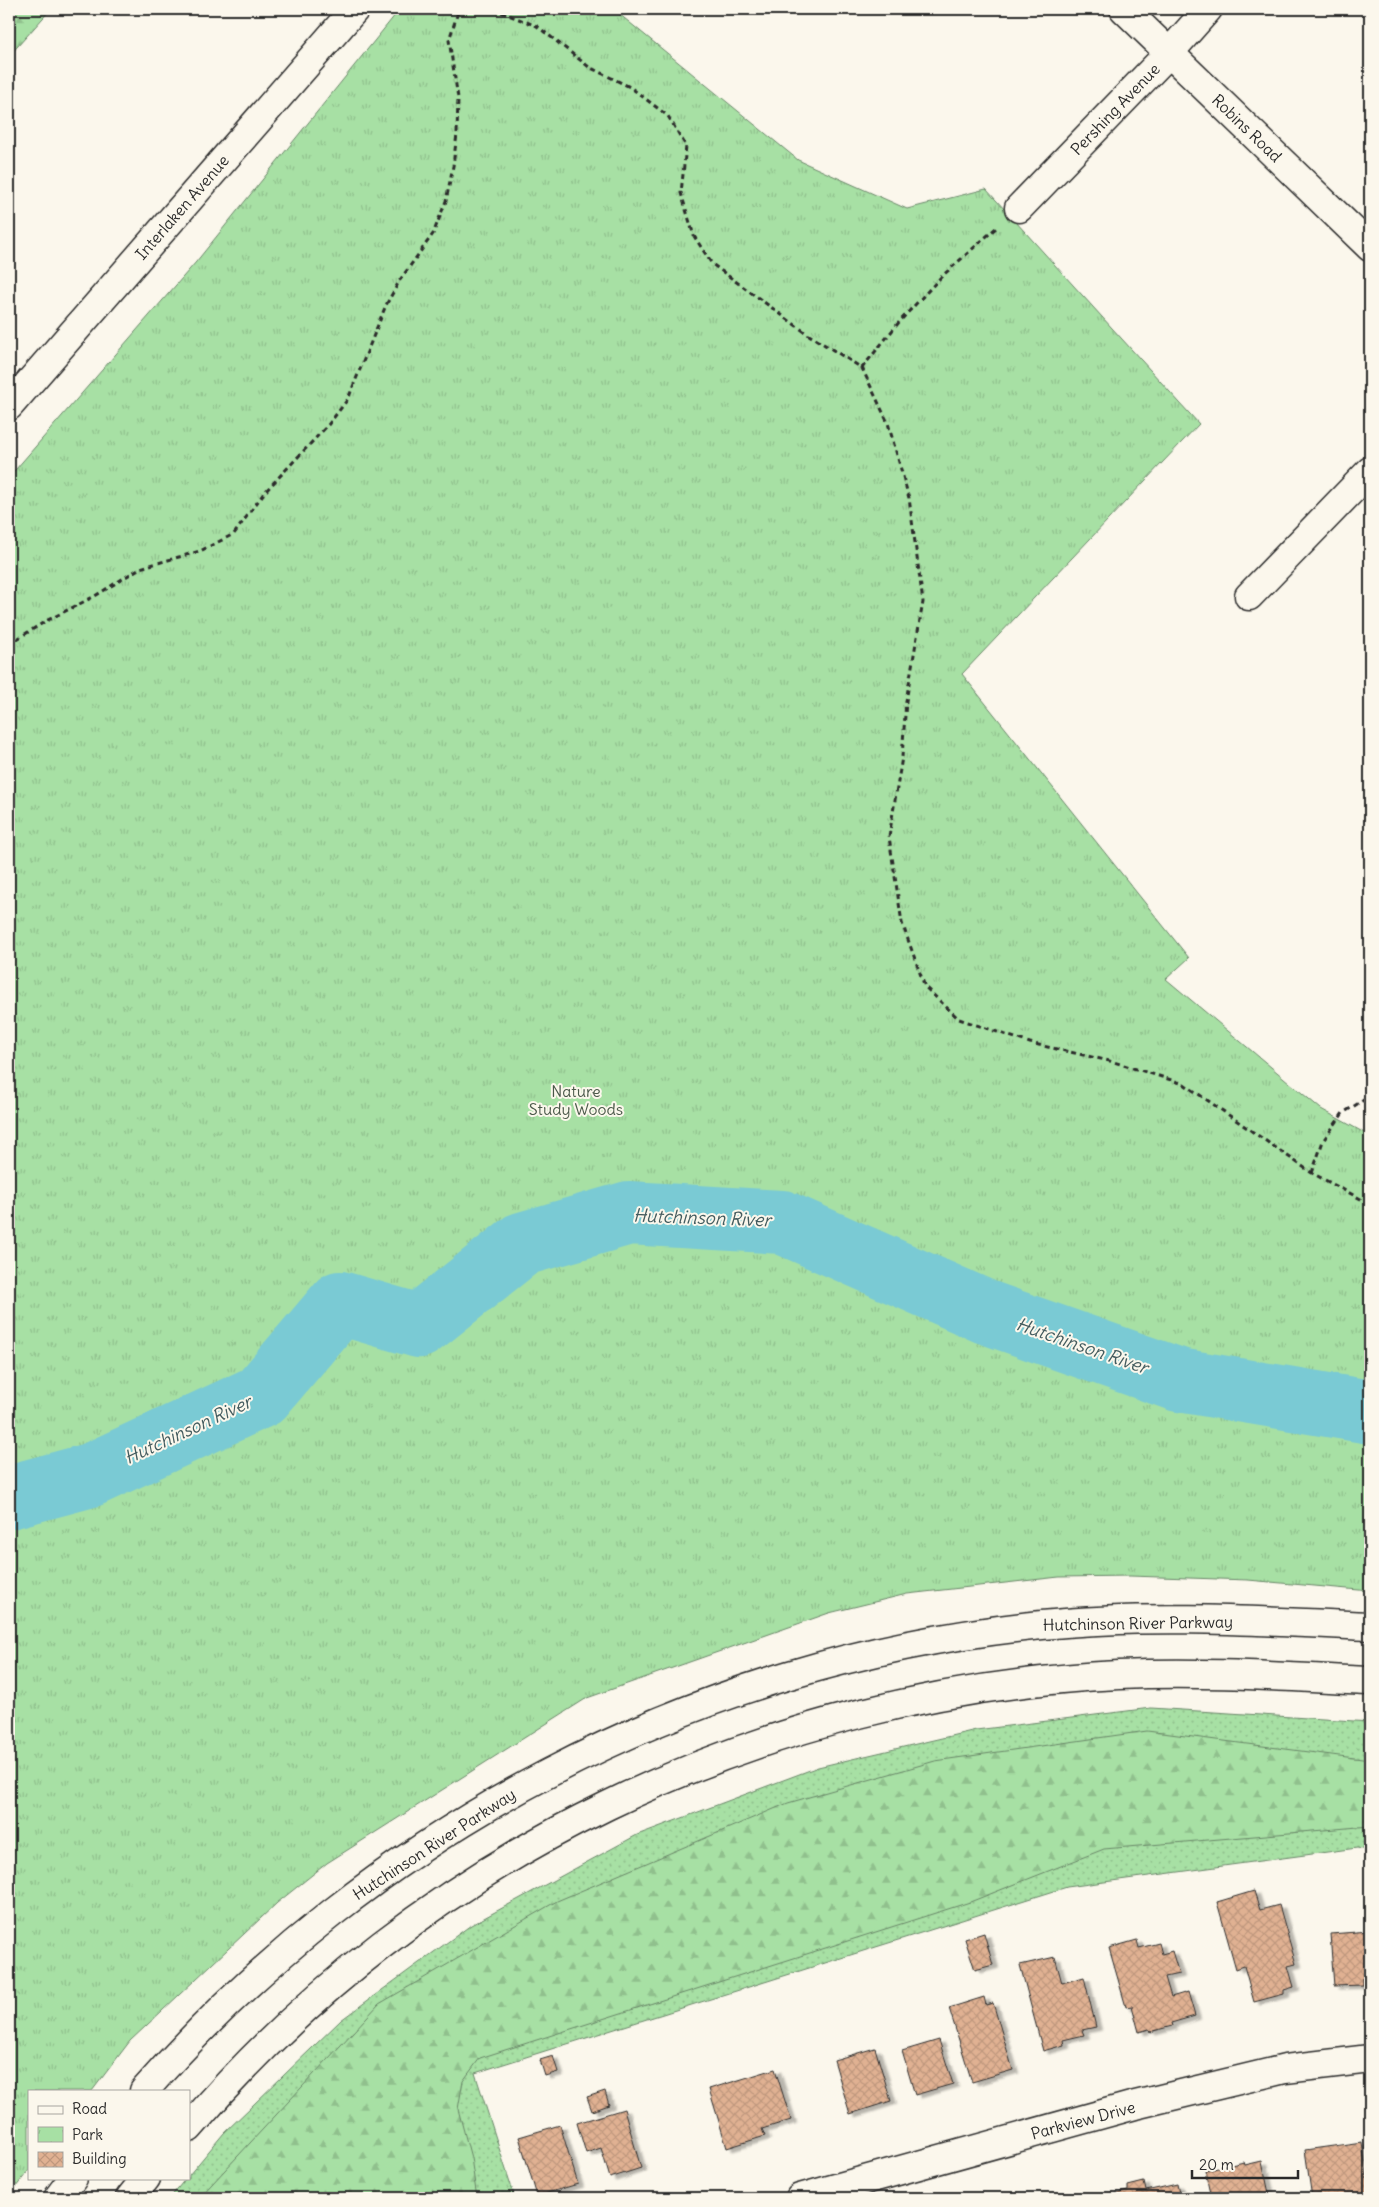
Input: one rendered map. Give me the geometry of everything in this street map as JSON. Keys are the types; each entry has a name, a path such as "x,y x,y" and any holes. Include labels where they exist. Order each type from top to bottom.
{"main road":[{"name":"Interlaken Avenue","path":"9,406 355,9"},
{"name":"Robins Road","path":"1124,9 1370,247"},
{"name":"Pershing Avenue","path":"1019,208 1169,53 1208,9"},
{"path":"1249,596 1370,471"},
{"name":"Hutchinson River Parkway","path":"145,2090 247,1986 346,1902 396,1867 460,1824 560,1766 618,1738 724,1695 792,1673 896,1647 983,1632 1043,1625 1110,1621 1185,1620 1370,1626"},
{"path":"190,2127 231,2082 311,2004 360,1962 431,1908 517,1852 560,1829 676,1775 746,1748 846,1717 909,1702 1012,1685 1120,1675 1197,1675 1370,1681"},
{"name":"Parkview Drive","path":"800,2198 1135,2105 1285,2069 1370,2060"},
{"path":"58,2198 72,2180"},
{"path":"130,2198 144,2180"}],"path":[{"path":"9,644 46,621 96,596 140,568 200,551 234,534 264,493 328,425 348,399 386,305 400,280 433,234 446,201 454,166 458,98 448,40 459,9"},
{"path":"493,9 537,26 589,67 630,87 668,116 686,146 681,193 694,236 712,264 809,336 862,368 888,423 909,498 923,602 906,701 902,757 889,837 902,923 925,987 959,1020 1030,1043 1114,1062 1184,1084 1312,1173 1370,1204"},
{"path":"862,368 900,321 941,276 1019,208"},
{"path":"1312,1173 1323,1141 1343,1113 1370,1096"}],"green space":[{"path":"9,9 51,9 9,56"},
{"name":"Nature Study Woods","path":"400,9 613,9 798,160 907,209 986,189 1199,424 962,674 1189,958 1166,979 1321,1109 1370,1136 1370,1591 1248,1580 1130,1576 1059,1577 907,1594 829,1613 587,1698 327,1863 277,1903 130,2041 93,2090 28,2090 28,2171 9,2196 9,477 196,262"},
{"path":"1151,1708 1370,1722 1370,1851 1357,1848 1067,1887 475,2073 515,2198 170,2198 184,2180 190,2180 190,2174 224,2133 341,2020 471,1925 637,1835 818,1767 976,1730"},
{"path":"1147,1731 1370,1760 1370,1826 1104,1849 970,1902 480,2058 463,2081 458,2109 471,2158 477,2198 199,2198 379,2004 557,1901 788,1803 935,1761"}],"building":[{"path":"1254,1891 1260,1910 1279,1905 1296,1964 1288,1966 1294,1987 1284,1990 1284,1994 1254,2002 1244,1966 1236,1969 1217,1902"},
{"path":"1370,1931 1370,1978 1362,1978 1362,1985 1334,1986 1330,1934"},
{"path":"984,1933 993,1965 975,1970 965,1939"},
{"path":"1137,1940 1139,1948 1159,1943 1162,1954 1172,1951 1179,1974 1165,1977 1171,1997 1188,1992 1195,2016 1171,2023 1172,2026 1150,2032 1149,2029 1139,2032 1132,2006 1126,2007 1109,1948"},
{"path":"1055,1957 1062,1983 1084,1977 1096,2027 1082,2030 1084,2035 1063,2040 1064,2045 1043,2051 1020,1965"},
{"path":"984,1997 986,2005 993,2003 1013,2070 972,2082 949,2008"},
{"path":"939,2040 953,2084 915,2095 902,2051"},
{"path":"875,2048 891,2101 850,2114 834,2060"},
{"path":"553,2056 558,2072 545,2076 540,2060"},
{"path":"775,2069 791,2120 762,2129 765,2136 727,2148 709,2089"},
{"path":"605,2091 609,2105 592,2111 587,2097"},
{"path":"624,2109 641,2168 610,2178 601,2148 586,2153 577,2123"},
{"path":"560,2125 578,2184 537,2196 519,2137"},
{"path":"1362,2142 1369,2195 1345,2198 1312,2198 1305,2150"},
{"path":"1262,2161 1270,2198 1211,2198 1205,2171 1244,2162 1245,2165"},
{"path":"1144,2182 1146,2191 1177,2184 1180,2198 1112,2198 1111,2195 1128,2191 1128,2186"}],"waterway":[{"name":"Hutchinson River","path":"9,1497 91,1475 261,1396 340,1303 419,1326 522,1244 629,1213 782,1222 986,1312 1179,1380 1370,1412"}]}
